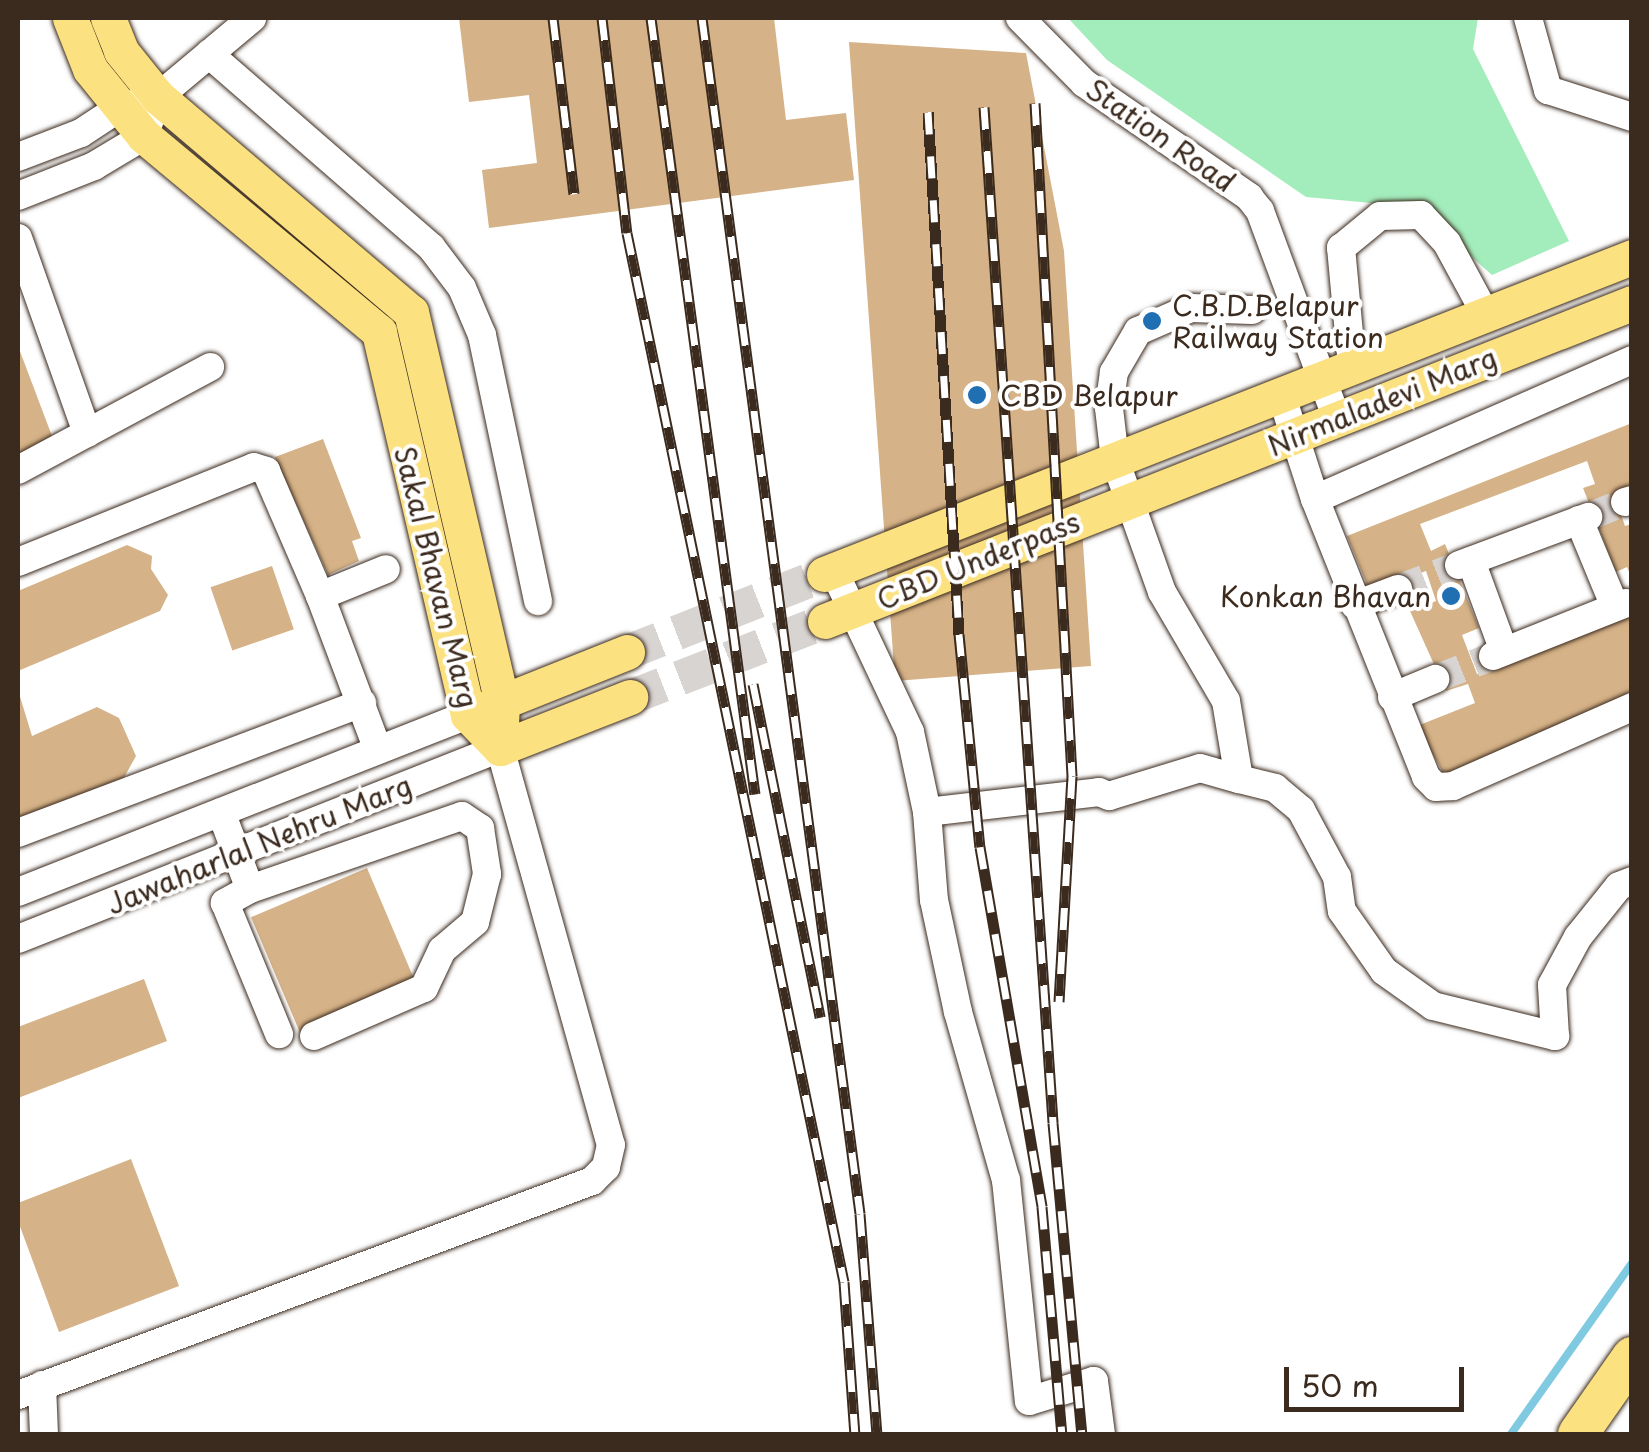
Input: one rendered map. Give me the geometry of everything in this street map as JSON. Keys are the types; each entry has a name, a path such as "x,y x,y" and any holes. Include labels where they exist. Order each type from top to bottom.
{"highway":[{"path":"1578,1434 1632,1358"}],"main road":[{"name":"Sakal Bhavan Marg","path":"70,18 90,69 144,136 378,332 468,715 500,748"},
{"name":"Sakal Bhavan Marg","path":"108,18 122,51 158,97 411,312 502,702 500,748"},
{"name":"Nirmaladevi Marg","path":"1115,460 1632,257"},
{"name":"Nirmaladevi Marg","path":"1132,500 1630,308"},
{"name":"CBD Underpass","path":"829,572 1115,460"},
{"name":"CBD Underpass","path":"837,616 1132,500"},
{"path":"468,715 627,652"},
{"path":"500,748 630,698"}],"street":[{"path":"18,158 81,132 119,108 158,97 252,18"},
{"name":"Station Road","path":"1020,18 1097,93 1249,197 1260,212 1337,372"},
{"path":"1528,18 1548,90 1632,117"},
{"path":"208,54 431,246 462,288 482,335 538,601"},
{"path":"18,196 94,166 144,136 158,97"},
{"path":"1337,419 1341,248 1380,216 1421,215 1447,243 1486,315"},
{"path":"18,238 87,433"},
{"path":"1239,779 1226,702 1162,592 1115,460 1109,408 1126,344 1152,321 1191,308 1252,310"},
{"path":"1315,499 1632,360"},
{"path":"18,470 210,368"},
{"path":"1281,394 1355,605 1392,696 1436,787 1452,786 1632,707"},
{"path":"18,562 254,466 266,470 320,596 378,750"},
{"path":"1583,518 1621,605 1499,654 1465,563 1583,518"},
{"path":"320,596 386,569"},
{"path":"829,572 837,616 910,732 927,812 934,900 950,975 1006,1180 1029,1401 1094,1381 1101,1434"},
{"path":"1355,605 1398,589"},
{"path":"1392,696 1435,679"},
{"path":"18,833 362,702"},
{"name":"Jawaharlal Nehru Marg","path":"18,892 468,715"},
{"path":"40,1433 30,1390 592,1181 606,1167 611,1146 500,748"},
{"name":"Jawaharlal Nehru Marg","path":"18,939 500,748"},
{"path":"927,812 1099,792 1109,796 1200,768 1275,788 1301,810 1337,877 1342,911 1384,971 1433,1006 1555,1036 1552,985 1578,938 1620,886 1632,882"},
{"path":"361,804 375,845"},
{"path":"221,812 250,889"},
{"path":"279,1034 225,902 250,889 375,845 470,818 480,828 487,863 475,922 442,950 424,988 314,1036"}],"green space":[{"path":"1068,18 1478,18 1473,49 1569,241 1492,275 1415,207 1306,197 1107,60"}],"building":[{"path":"459,18 774,18 786,120 846,113 854,180 489,228 482,170 537,163 529,95 469,102"},
{"name":"CBD Belapur","path":"849,42 1026,53 1064,251 1091,666 895,681"},
{"path":"18,346 55,444 18,459"},
{"name":"Konkan Bhavan","path":"1632,423 1632,487 1614,494 1625,526 1632,524 1632,579 1627,567 1616,572 1583,488 1595,484 1587,461 1420,524 1431,551 1445,544 1479,628 1462,635 1477,674 1632,609 1632,692 1445,776 1417,726 1475,703 1468,684 1446,691 1410,611 1436,601 1426,571 1370,592 1347,536"},
{"path":"323,439 361,538 352,541 359,561 328,575 275,457"},
{"path":"127,545 152,556 151,569 168,595 160,611 18,671 18,591"},
{"path":"272,566 294,629 232,651 211,587"},
{"path":"18,690 32,736 97,707 119,718 136,756 121,783 18,823"},
{"path":"367,868 417,987 301,1036 251,917"},
{"path":"144,979 167,1041 18,1098 18,1027"},
{"path":"131,1159 179,1286 59,1332 18,1221 18,1203"}],"waterway":[{"path":"1511,1434 1632,1263"}],"tunnel":[{"path":"1588,517 1625,502"},
{"path":"1398,589 1459,565"},
{"path":"627,652 824,574"},
{"path":"630,697 825,621"},
{"path":"1435,679 1493,656"}],"railway":[{"path":"553,18 574,194"},
{"path":"602,18 627,233 844,1282 855,1434"},
{"path":"651,18 755,794"},
{"path":"702,18 860,1214 877,1434"},
{"path":"1035,103 1072,776 1059,1002"},
{"path":"984,107 1053,1123 1082,1434"},
{"path":"928,112 959,634 980,847 1042,1207 1062,1434"},
{"path":"753,684 820,1017"}],"place":[{"name":"C.B.D.Belapur Railway Station","path":"1152,321"},
{"name":"CBD Belapur","path":"977,395"},
{"name":"Konkan Bhavan","path":"1451,596"}]}
